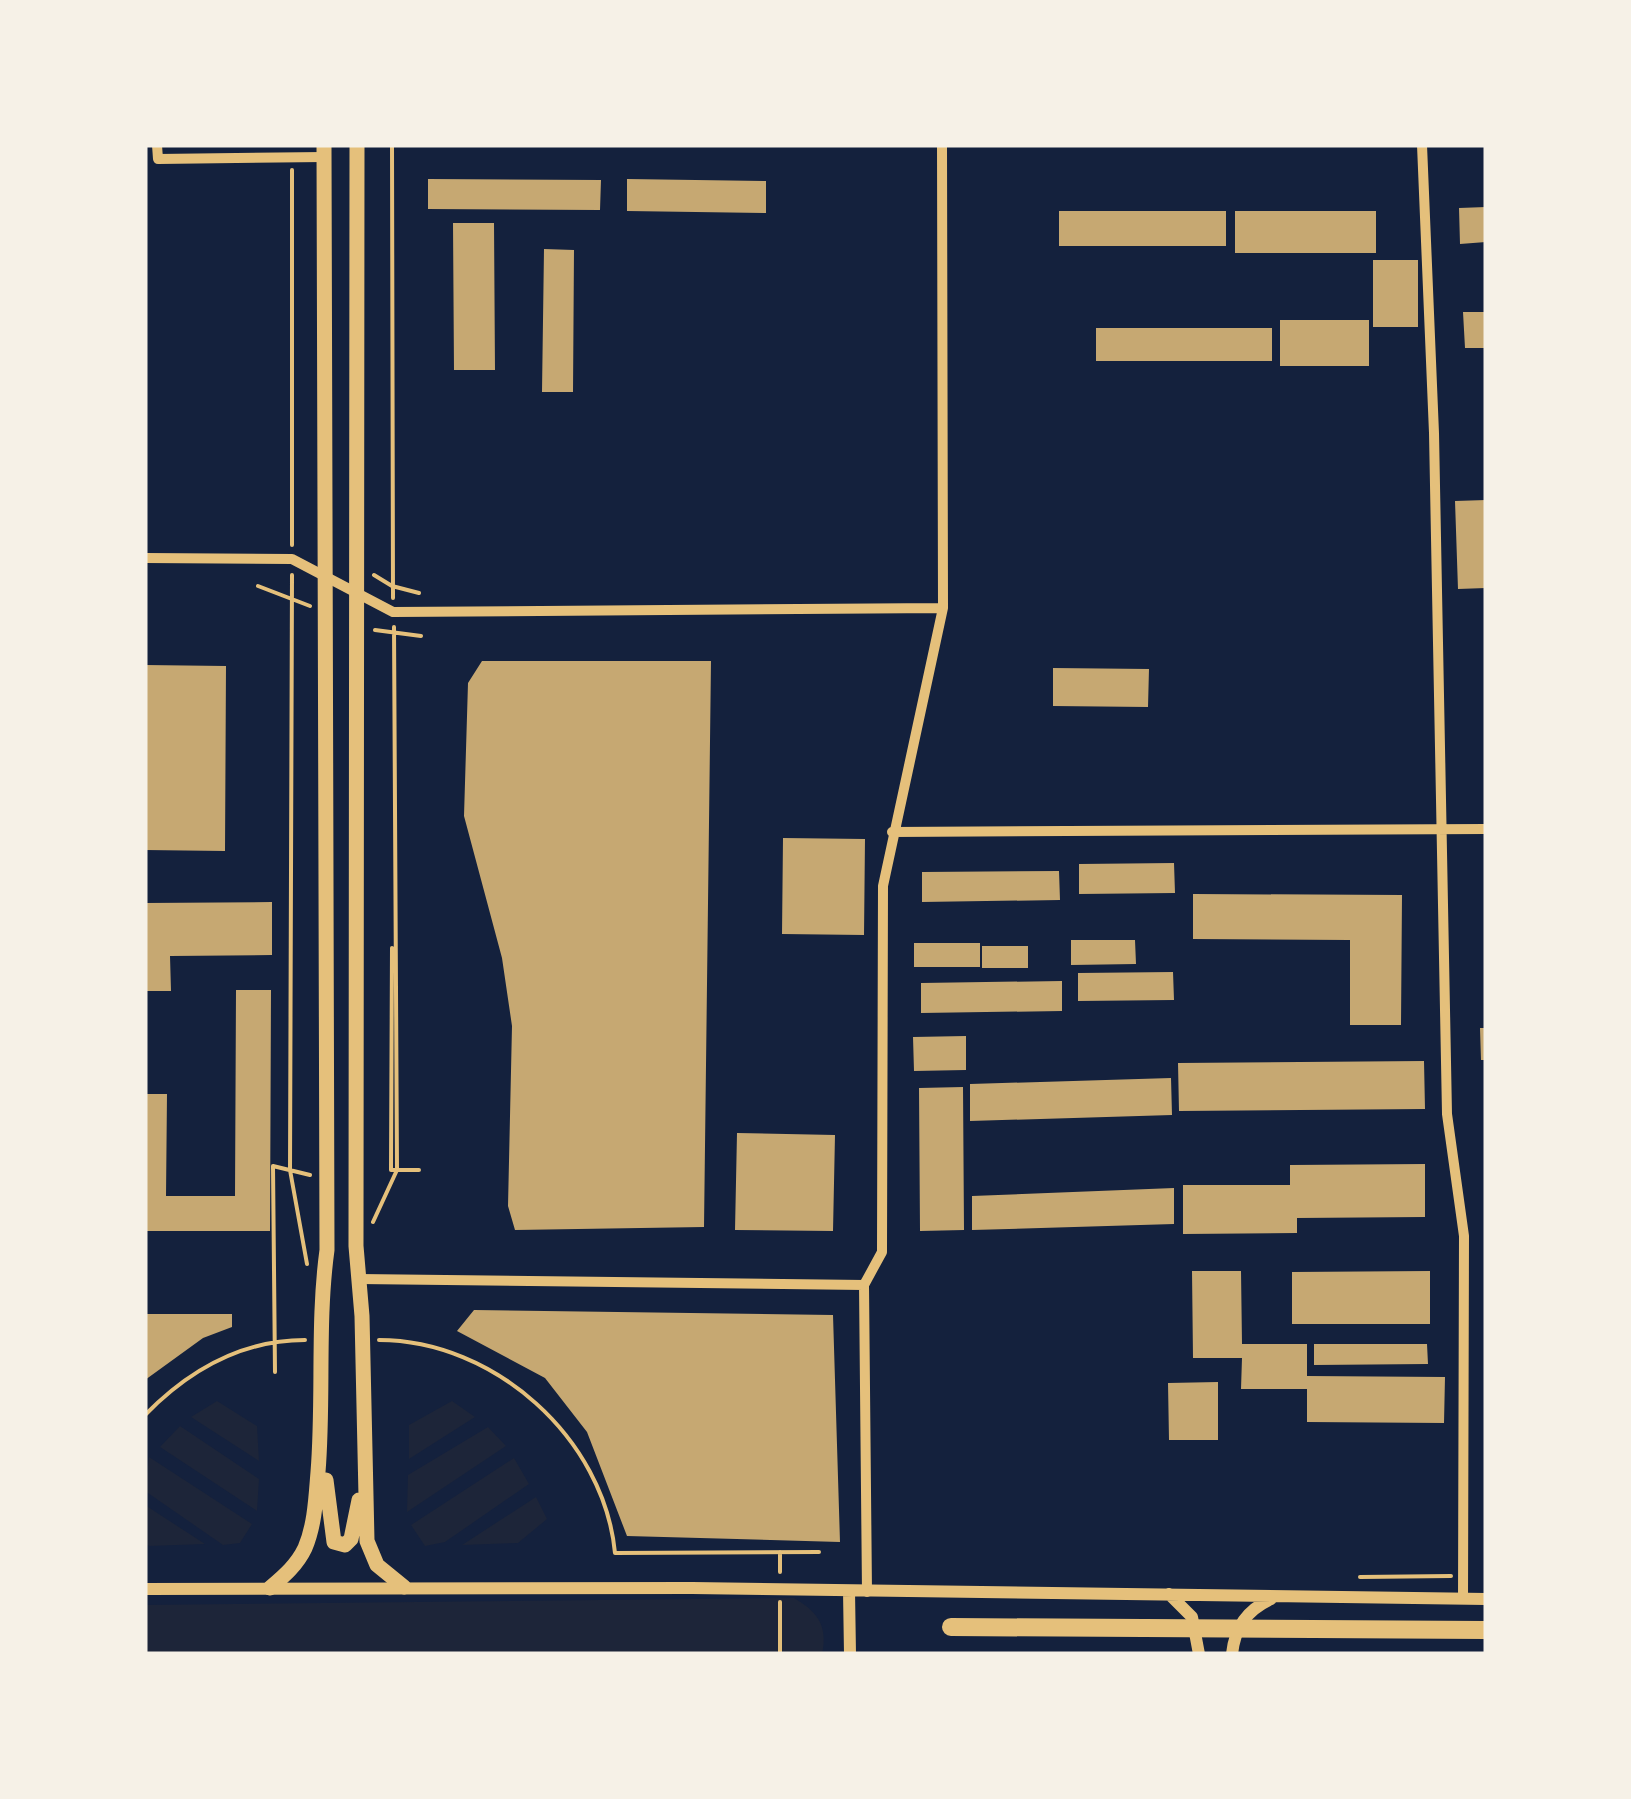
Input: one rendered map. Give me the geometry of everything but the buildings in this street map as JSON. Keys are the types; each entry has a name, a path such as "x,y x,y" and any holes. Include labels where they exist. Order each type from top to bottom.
{"highway":[{"path":"951,1627 1486,1630"}],"main road":[{"path":"357,145 359,1279 363,1466 367,1542 385,1574 404,1587"},
{"path":"324,151 326,1266 321,1314 326,1504 334,1542 345,1545 351,1538 363,1466"},
{"path":"270,1588 290,1571 306,1546 322,1421"}],"street":[{"path":"157,145 158,159 292,158 324,151"},
{"path":"867,1592 864,1286 882,1252 883,886 943,608 942,145"},
{"path":"1422,145 1442,829 1446,1114 1464,1236 1463,1598"},
{"path":"145,558 292,559 393,612 943,608"},
{"path":"892,832 1486,829"},
{"path":"359,1279 864,1286"},
{"path":"145,1589 850,1590 1486,1599"},
{"path":"850,1590 850,1654"},
{"path":"1170,1594 1192,1617 1199,1654"},
{"path":"1232,1654 1240,1626 1252,1608 1278,1596"}],"path":[{"path":"373,1223 398,1170 392,145"},
{"path":"292,158 290,1170 308,1273 326,1266"},
{"path":"392,948 391,1170 420,1170"},
{"path":"274,1372 273,1166 316,1176"},
{"path":"145,1414 193,1374 246,1347 274,1340 322,1340"},
{"path":"373,1340 421,1343 484,1368 534,1399 583,1458 609,1511 615,1552 819,1552"},
{"path":"1360,1577 1463,1576"}],"shaded area":[{"path":"217,1401 257,1426 259,1461 191,1417"},
{"path":"452,1401 475,1417 409,1459 409,1425"},
{"path":"180,1426 259,1479 257,1511 160,1447"},
{"path":"488,1427 506,1446 407,1512 408,1475"},
{"path":"149,1457 252,1524 240,1543 223,1545 145,1491"},
{"path":"514,1458 529,1484 445,1542 425,1546 411,1525"},
{"path":"536,1497 547,1519 518,1543 462,1545"},
{"path":"145,1505 205,1544 149,1546 145,1543"},
{"path":"794,1598 819,1621 824,1635 822,1654 145,1654 145,1605"}]}
